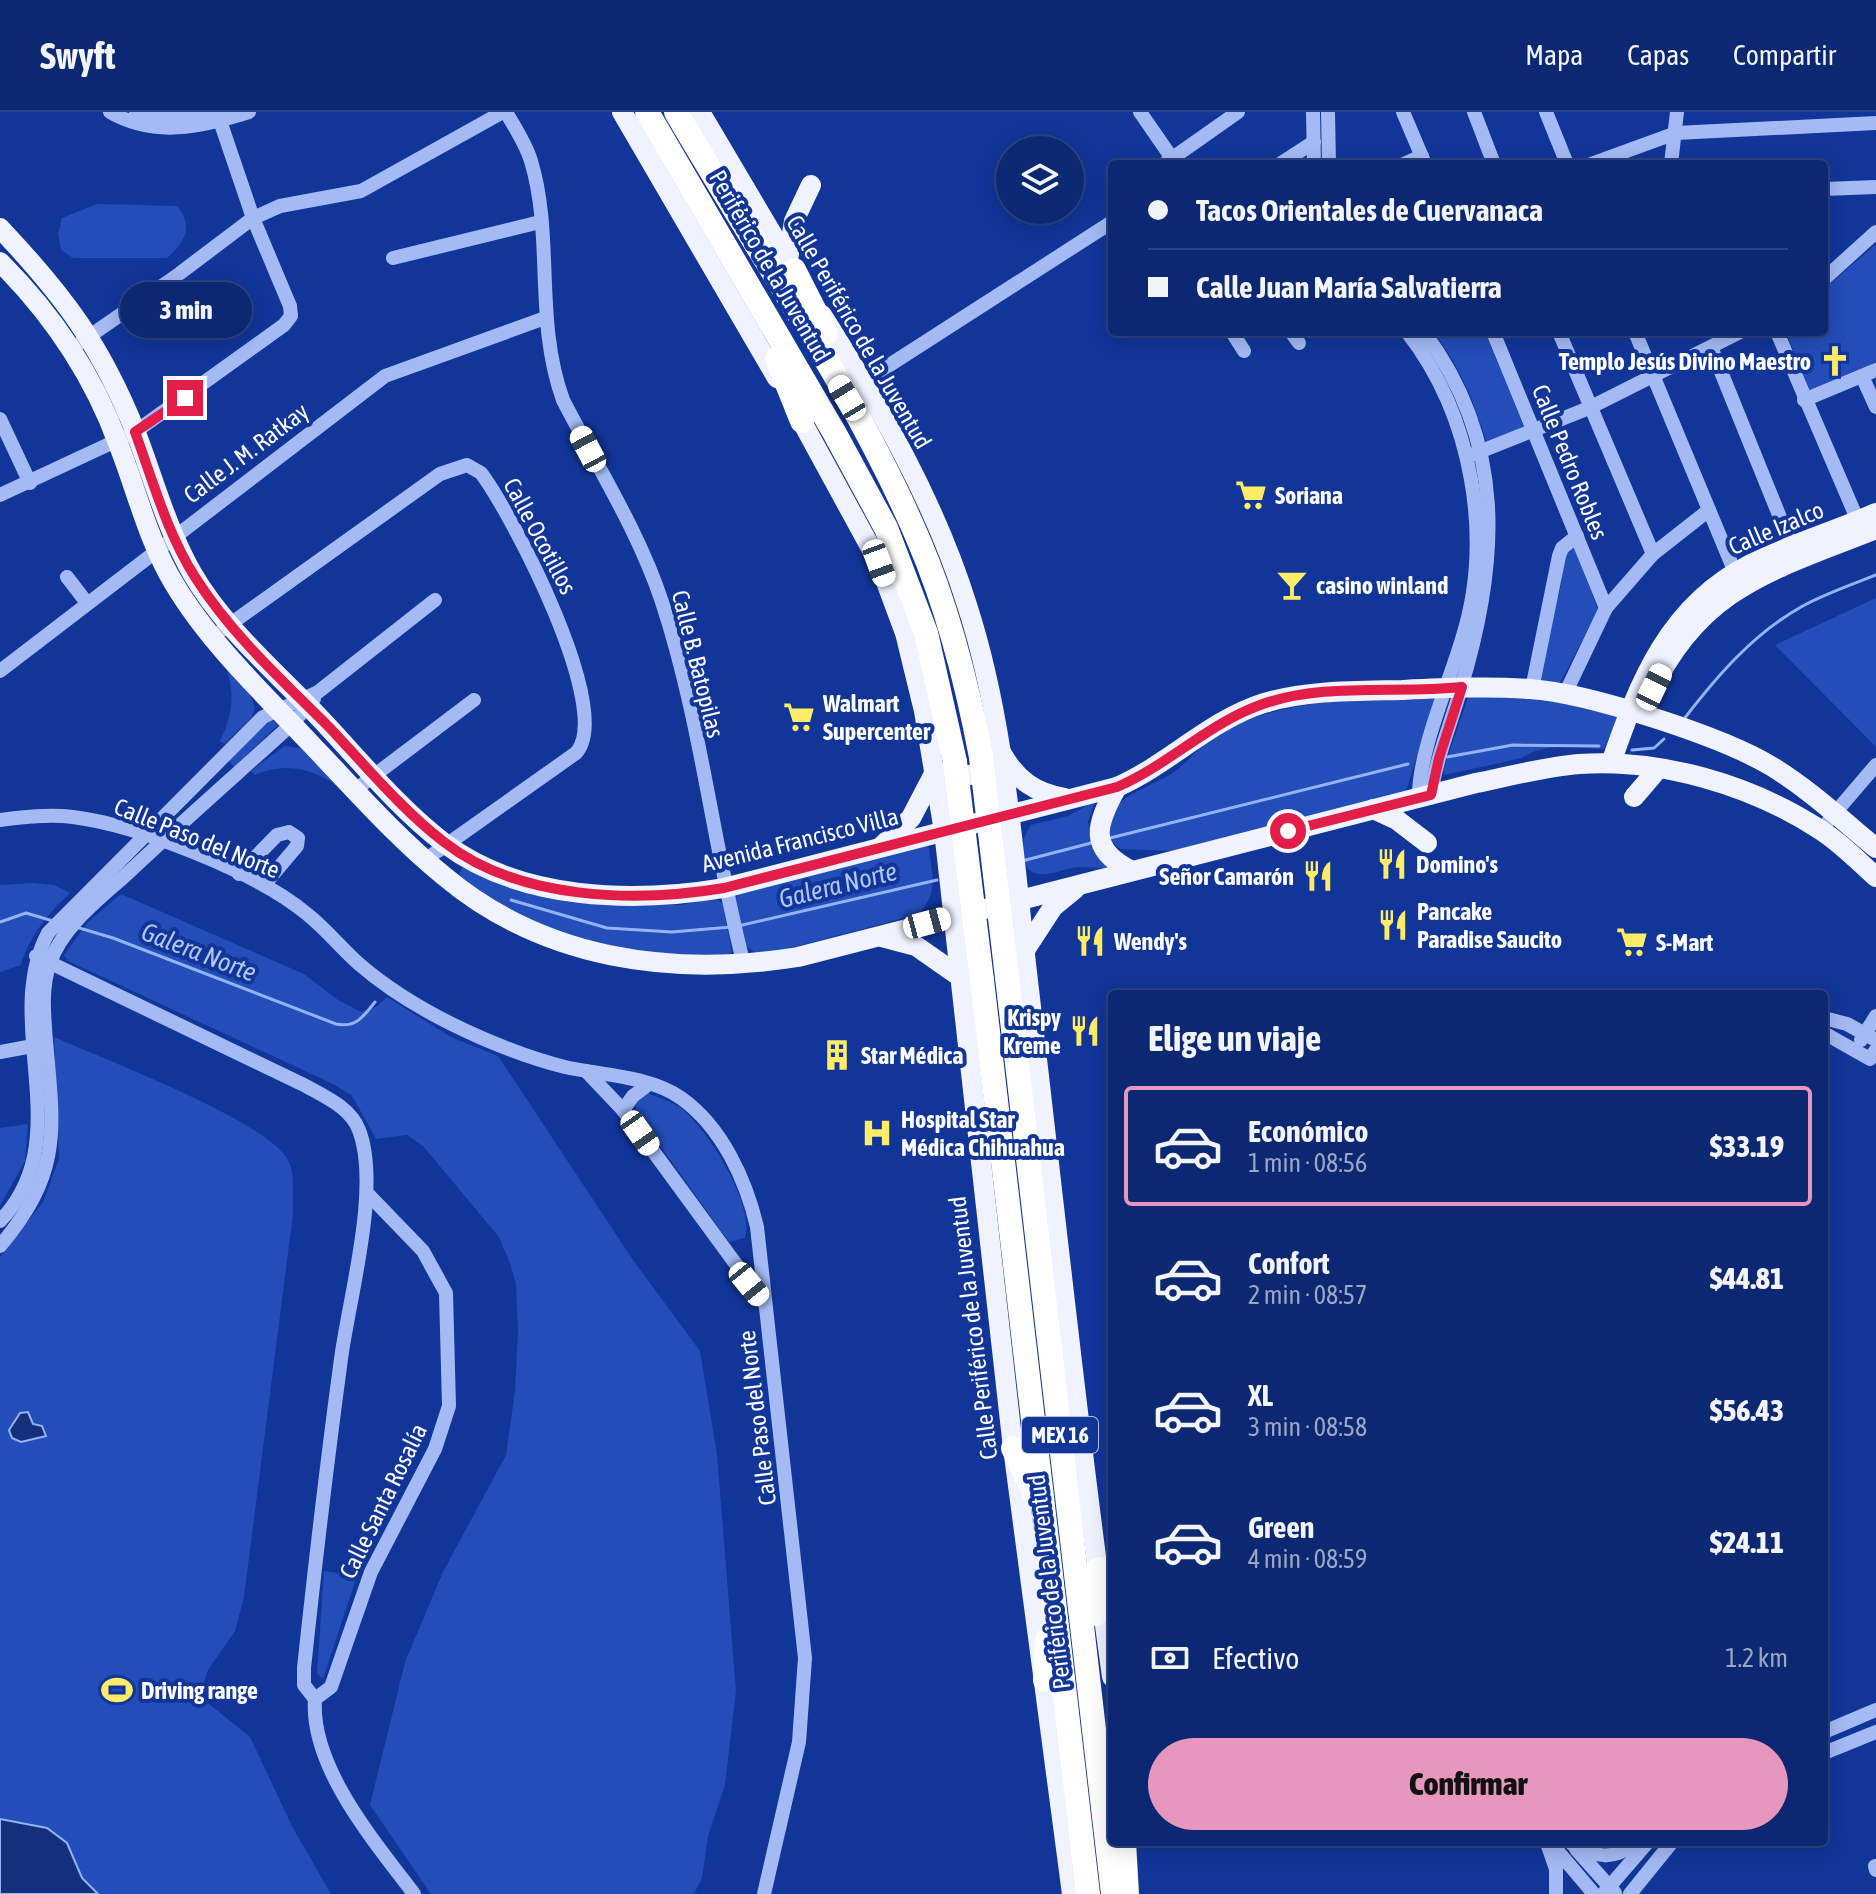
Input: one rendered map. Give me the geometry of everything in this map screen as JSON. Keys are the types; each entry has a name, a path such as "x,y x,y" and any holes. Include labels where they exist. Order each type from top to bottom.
{"highway":[{"name":"Periférico de la Juventud","path":"647,112 886,528 926,633 945,767"},
{"name":"Periférico de la Juventud","path":"676,112 863,424 919,542 944,608 967,689 993,756 1007,977 1113,1894"},
{"path":"791,265 845,373 863,424"},
{"path":"743,275 802,421"},
{"name":"MEX 16","path":"945,767 970,978"},
{"name":"Periférico de la Juventud","path":"970,978 1043,1512 1088,1894"},
{"path":"1013,1448 1043,1512"},
{"path":"1063,1462 1074,1489 1108,1793"},
{"path":"1098,1569 1095,1612 1108,1715"},
{"path":"1045,1680 1051,1578"},
{"path":"1115,1846 1125,1894"},
{"path":"1124,1846 1125,1894"}],"main road":[{"name":"Calle Periférico de la Juventud","path":"622,112 802,421 879,563 905,633 945,767 944,831 952,916 970,978 965,1037 1013,1448 1072,1894"},
{"name":"Calle Periférico de la Juventud","path":"700,112 863,380 940,531 976,632 993,756 1008,814 1108,1643"},
{"path":"791,265 794,221 811,185"},
{"name":"Avenida Francisco Villa","path":"0,228 43,272 90,338 185,602 309,699 374,774 445,844 502,872 594,895 676,896 724,888 1117,787 1163,765 1217,725 1263,704 1332,693 1454,688 1532,689 1565,694 1635,713 1767,763 1876,848"},
{"name":"Avenida Francisco Villa","path":"0,262 71,347 126,437"},
{"name":"Calle Izalco","path":"1617,764 1651,660 1687,610 1792,547 1870,521"},
{"name":"Calle Izalco","path":"1635,713 1654,687 1675,647 1738,579 1870,521"},
{"name":"Avenida Francisco Villa","path":"220,631 286,717 425,860 488,908 565,944 647,964 744,965 798,957 1533,770 1617,764 1658,769 1721,783 1775,805 1821,830 1876,877"},
{"path":"1654,687 1666,725"},
{"path":"879,849 911,818 945,767 967,776 989,772 993,756 1038,791 1069,799"},
{"path":"1634,797 1658,769"},
{"path":"1117,787 1100,819 1101,840 1110,858 1132,871"},
{"path":"1373,809 1408,827 1427,843"},
{"path":"1025,950 1053,907 1082,883"},
{"path":"878,936 916,946 970,978"},
{"path":"965,1037 968,1027 964,959 978,945 996,941 1006,943 1016,957 1023,1023 1035,1038"},
{"path":"1131,1846 1136,1894"}],"street":[{"path":"110,112 181,129 218,116 249,112"},
{"path":"143,118 206,112"},
{"path":"71,347 90,338 253,218 280,206 361,191 505,112"},
{"name":"Calle B. Batopilas","path":"505,112 533,166 540,222 545,318 555,377 563,400 640,547 662,600 679,659 724,888 744,965"},
{"path":"1140,112 1170,160"},
{"path":"1174,160 1238,112"},
{"path":"1313,112 1314,160"},
{"path":"1328,112 1329,160"},
{"path":"1403,112 1423,160"},
{"path":"1474,112 1492,160"},
{"path":"1672,160 1677,112"},
{"path":"1551,114 1566,160"},
{"path":"0,495 126,437 284,325 291,316 290,306 253,218 218,116"},
{"path":"1602,160 1676,133 1876,123"},
{"path":"1286,160 1314,142"},
{"path":"1828,189 1876,187"},
{"path":"393,258 540,222"},
{"path":"879,371 1108,225"},
{"path":"1828,275 1876,232"},
{"name":"Calle J. M. Ratkay","path":"0,670 385,376 545,318"},
{"path":"1235,336 1244,351"},
{"path":"1409,336 1449,402 1465,456 1475,514 1473,586 1439,758 1425,796"},
{"path":"1427,336 1447,364 1464,398 1481,452 1489,495 1489,565 1482,612 1454,688"},
{"name":"Calle Pedro Robles","path":"1495,336 1606,608"},
{"path":"1561,336 1653,554"},
{"path":"1636,336 1738,579"},
{"path":"1465,456 1534,433 1652,378 1732,336"},
{"path":"1779,336 1804,400 1870,521"},
{"path":"1711,347 1792,547"},
{"path":"1804,400 1869,373 1876,407"},
{"path":"0,419 30,483"},
{"name":"Calle Ocotillos","path":"220,631 440,474 467,465 481,473 552,605 581,697 586,736 576,753 425,860"},
{"path":"1565,694 1606,608 1653,554 1709,510"},
{"path":"1532,689 1559,556 1562,548 1577,536"},
{"path":"67,577 87,603"},
{"path":"43,959 286,717 435,600"},
{"path":"355,790 474,700"},
{"path":"0,1221 20,1194 34,1159 38,1126 43,959 59,919 263,717 286,717"},
{"path":"1821,830 1876,765"},
{"name":"Calle Paso del Norte","path":"0,820 70,816 144,835 239,874 264,885 307,914 360,965 427,1010 514,1051 585,1071 623,1110 765,1304 803,1622 805,1668 795,1768 764,1894"},
{"path":"239,874 277,835 289,832 298,843 264,885"},
{"path":"43,959 304,1085 344,1108 358,1127 364,1148 367,1193 341,1357 304,1685 315,1699 316,1730 334,1778 414,1894"},
{"path":"1855,1050 1871,1036 1876,1016"},
{"path":"1828,1020 1871,1036"},
{"path":"1828,1035 1870,1059 1876,1050"},
{"path":"0,1052 39,1044"},
{"path":"0,1246 34,1199 51,1153 39,1044"},
{"path":"585,1071 649,1084 686,1102 734,1163 752,1204 765,1304"},
{"path":"623,1110 633,1096 649,1084"},
{"name":"Calle Santa Rosalía","path":"315,1699 331,1687 366,1583 435,1449 449,1406 446,1293 423,1251 367,1193"},
{"path":"734,1265 761,1255"},
{"path":"1828,1730 1876,1710"},
{"path":"1828,1751 1876,1732"},
{"path":"1549,1846 1556,1869 1556,1894"},
{"path":"1552,1846 1594,1894"},
{"path":"1573,1846 1609,1892 1645,1846"},
{"path":"1578,1846 1605,1857 1623,1854 1632,1846"},
{"path":"1630,1894 1669,1846"}],"shaded area":[{"path":"97,204 177,206 185,220 183,240 167,258 73,258 61,250 58,234 62,218"},
{"path":"1876,244 1876,362 1809,390 1788,336 1828,336 1828,286"},
{"path":"1437,336 1487,336 1526,432 1487,444 1466,386"},
{"path":"1574,546 1598,610 1559,685 1542,682 1540,672 1562,581 1564,555"},
{"path":"1876,598 1876,747 1775,645"},
{"path":"226,667 248,690 255,708 251,718 224,744 220,741 228,722 231,696"},
{"path":"1469,695 1534,697 1620,716 1604,749 1551,748 1522,758 1445,775 1443,770"},
{"path":"1436,696 1406,791 1171,851 1120,849 1105,835 1113,811 1120,803 1168,776 1209,740 1240,723 1294,707 1322,703"},
{"path":"271,719 278,725 234,767 228,760"},
{"path":"284,746 302,748 347,793 326,779 303,770 280,768 255,775 251,771"},
{"path":"1095,801 1088,822 1106,868 1080,867 1046,874 1031,871 1023,855 1023,843 1031,825 1068,816"},
{"path":"924,844 929,848 933,883 929,898 919,914 767,954 757,954 746,946 736,899 739,892"},
{"path":"463,866 612,905 680,905 715,898 722,903 732,952 728,955 653,955 571,935 516,914 492,901 472,888 459,874"},
{"path":"0,885 54,885 70,893 41,926 21,965 0,972"},
{"path":"121,894 304,974 338,1000 361,1012 376,1007 387,997 451,1037 498,1056 633,1260 700,1351 717,1455 736,1691 725,1785 708,1836 702,1878 694,1894 431,1894 370,1805 405,1662 443,1572 506,1455 515,1391 518,1330 516,1285 511,1266 499,1237 423,1146 407,1135 376,1139 352,1096 333,1084 68,961 64,955 88,922"},
{"path":"54,1037 217,1109 274,1144 290,1166 293,1214 244,1597 235,1631 208,1670 201,1690 203,1699 250,1737 293,1828 331,1894 0,1894 0,1257 43,1202 59,1159"},
{"path":"648,1093 682,1109 716,1150 743,1207 745,1238 729,1242 636,1112 636,1100"},
{"path":"28,1124 25,1161 0,1206 0,1128"},
{"path":"28,1412 33,1424 42,1426 46,1436 21,1442 12,1438 9,1430 20,1413"},
{"path":"324,1571 357,1576 323,1679 317,1674"},
{"path":"0,1819 47,1828 67,1843 82,1878 98,1894 0,1894"}],"waterway":[{"name":"Galera Norte","path":"1684,719 1723,672 1767,630 1810,602 1876,575"},
{"name":"Galera Norte","path":"1632,750 1654,748 1664,739"},
{"name":"Galera Norte","path":"1447,757 1513,745 1599,746"},
{"name":"Galera Norte","path":"1110,838 1408,764"},
{"name":"Galera Norte","path":"1022,861 1095,842"},
{"name":"Galera Norte","path":"738,926 937,880"},
{"name":"Galera Norte","path":"511,900 607,928 672,932 731,927"},
{"name":"Galera Norte","path":"0,922 26,913 53,921"},
{"name":"Galera Norte","path":"76,927 113,938 336,1024 354,1023 375,1002"}],"place":[{"name":"Templo Jesús Divino Maestro","path":"1835,361"},
{"name":"Soriana","path":"1251,495"},
{"name":"casino winland","path":"1292,585"},
{"name":"Walmart Supercenter","path":"799,717"},
{"name":"Domino's","path":"1392,864"},
{"name":"Señor Camarón","path":"1318,876"},
{"name":"Pancake Paradise Saucito","path":"1393,925"},
{"name":"Wendy's","path":"1090,941"},
{"name":"S-Mart","path":"1632,942"},
{"name":"Krispy Kreme","path":"1085,1031"},
{"name":"Star Médica","path":"837,1055"},
{"name":"Hospital Star Médica Chihuahua","path":"877,1133"},
{"name":"Driving range","path":"117,1690"}],"route":[{"path":"185,398 135,432 173,536 194,576 229,625 407,809 445,844 502,872 562,890 622,898 676,896 724,888 1117,787 1163,765 1217,725 1263,704 1291,697 1332,693 1462,687 1439,758 1431,795 1288,831"}]}
